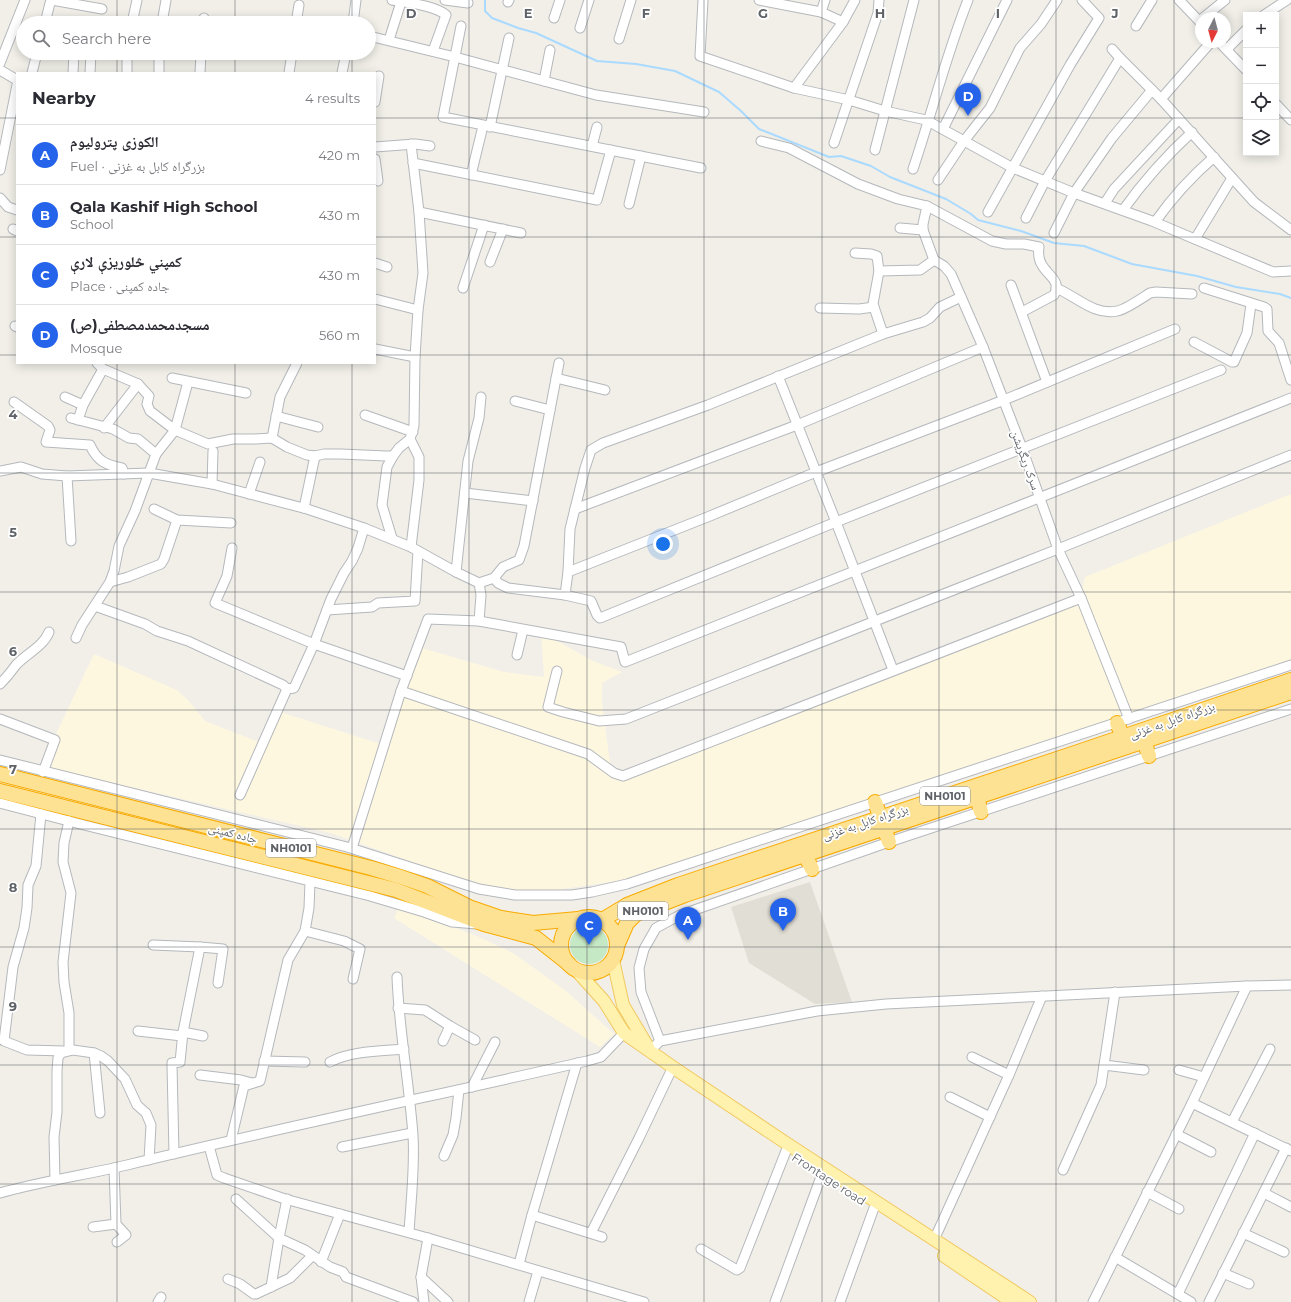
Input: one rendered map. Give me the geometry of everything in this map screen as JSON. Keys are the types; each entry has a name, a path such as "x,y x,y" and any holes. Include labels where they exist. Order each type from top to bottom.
{"highway":[{"name":"بزرگراه کابل به غزنی","path":"602,920 627,905 678,884 882,823 977,797 1109,747 1123,737 1291,680"},
{"name":"بزرگراه کابل به غزنی","path":"617,946 627,923 636,914 685,895 805,855 882,823 1109,747 1144,741 1291,692"},
{"path":"1123,721 1123,737"},
{"path":"1144,741 1149,756"},
{"name":"جاده کمپنی","path":"0,774 371,868 420,884 469,907 501,918 533,923 578,919"},
{"name":"جاده کمپنی","path":"0,790 396,890 484,924 536,938 573,967"},
{"path":"977,797 981,812"},
{"path":"875,802 889,842"},
{"path":"805,855 812,869"},
{"name":"NH0101","path":"578,919 594,917 608,924 613,930 616,938 616,954 613,960"},
{"path":"578,919 568,927 562,939 562,952 573,967 588,973 594,972 604,968 613,960"}],"main road":[{"path":"613,960 623,1005 650,1051"},
{"path":"573,967 604,1001 624,1033 934,1240 1030,1302"},
{"name":"Frontage road","path":"650,1051 661,1066 670,1073 874,1208 1012,1302"}],"street":[{"path":"18,16 24,0"},
{"path":"47,16 52,0 71,1 102,10"},
{"path":"134,16 137,0"},
{"path":"163,16 166,0"},
{"path":"354,16 356,0"},
{"path":"392,0 406,1 437,10 445,14 446,17 433,51"},
{"path":"437,10 438,0"},
{"path":"445,0 468,3"},
{"path":"554,18 560,0"},
{"path":"580,28 589,0"},
{"path":"619,39 631,0"},
{"path":"703,0 700,56 794,88 849,100 929,122 1013,168 1074,193 1155,222 1273,272 1291,271"},
{"path":"759,0 774,1 821,12 843,22"},
{"path":"806,9 809,0"},
{"path":"821,12 826,0"},
{"path":"794,88 843,22 855,0"},
{"path":"834,143 878,13 879,0"},
{"path":"874,150 914,0"},
{"path":"913,169 929,122 957,26 968,0"},
{"path":"943,129 1007,0"},
{"path":"938,180 964,141 990,108 1020,48 1041,24 1057,0"},
{"path":"988,212 1070,65 1099,18 1082,0"},
{"path":"1136,26 1152,0"},
{"path":"1179,0 1195,15"},
{"path":"1211,12 1225,0"},
{"path":"1268,12 1286,0"},
{"path":"389,40 406,1"},
{"path":"297,16 299,5"},
{"path":"0,63 16,21"},
{"path":"461,26 443,117 701,168"},
{"path":"1243,33 1228,50 1243,67"},
{"path":"376,37 502,69 596,95 704,112"},
{"path":"471,175 502,69 509,38"},
{"path":"1162,99 1205,48"},
{"path":"1112,49 1162,99 1254,202 1291,230"},
{"path":"544,81 550,50"},
{"path":"1026,218 1045,180 1120,58"},
{"path":"32,72 35,60"},
{"path":"73,72 74,60"},
{"path":"90,72 91,60"},
{"path":"127,60 127,72"},
{"path":"159,60 159,72"},
{"path":"200,72 201,60"},
{"path":"289,72 291,60"},
{"path":"342,72 345,60"},
{"path":"0,70 16,79"},
{"path":"376,96 379,76"},
{"path":"0,170 16,90"},
{"path":"1054,233 1074,193 1112,138 1152,90"},
{"path":"1279,107 1291,120"},
{"path":"1105,204 1119,184 1180,119"},
{"path":"592,146 597,127"},
{"path":"1123,210 1141,185 1174,148 1192,132"},
{"path":"761,142 789,148 858,184 898,199 927,206 992,241 1006,244 1024,244 1039,247 1038,256 1042,266 1055,280 1056,288 1054,295 1022,312"},
{"path":"327,610 372,607 378,603 415,601 414,549 419,480 419,457 412,436 418,310 423,273 419,212 411,144"},
{"path":"376,147 411,144 430,146"},
{"path":"413,163 597,200 611,150"},
{"path":"629,204 641,156"},
{"path":"1155,222 1165,208 1196,173 1214,157"},
{"path":"376,166 378,181"},
{"path":"1195,239 1232,178"},
{"path":"0,198 8,207 16,210"},
{"path":"879,271 920,270 934,260 923,230 927,206"},
{"path":"419,212 521,233"},
{"path":"463,288 484,225"},
{"path":"900,228 923,230"},
{"path":"490,262 503,229"},
{"path":"855,253 877,256 879,271 873,304 883,334"},
{"name":"سرک ریگریشن","path":"934,260 944,266 951,274 983,347 1022,448 1058,549 1081,598 1123,721"},
{"path":"376,263 388,267"},
{"path":"1011,285 1047,382"},
{"path":"1056,288 1094,309 1118,312 1150,293 1192,294"},
{"path":"1204,288 1267,309 1268,332 1279,343 1291,380"},
{"path":"565,595 568,572 570,529 591,450 603,443 708,405 883,334 923,322 930,318 940,307 961,297"},
{"path":"376,298 418,310"},
{"path":"1194,342 1234,362 1246,333 1251,304"},
{"path":"820,308 859,309 874,306"},
{"path":"568,572 816,472 1004,400 1175,329"},
{"path":"575,509 797,424 983,347"},
{"path":"376,349 415,356"},
{"path":"0,470 22,467 42,474 67,476 149,473 212,484 304,508 392,538 479,583 494,578 503,567 519,560 524,546 559,363"},
{"path":"272,438 280,397 296,364"},
{"path":"156,454 138,439 128,438 113,429 104,428 74,419 83,405 100,366 138,384 149,396 147,404 150,411 175,430 208,444 233,439 272,438 287,447 307,455 315,456 324,454 341,454 393,456"},
{"path":"494,578 498,583 508,588 565,595 591,601 597,615 600,618 836,522 1220,370"},
{"path":"778,376 893,670"},
{"path":"172,378 246,393"},
{"path":"556,378 605,390"},
{"path":"76,638 82,625 110,582 114,571 118,546 135,511 156,454 175,430 188,382"},
{"path":"104,428 138,384"},
{"path":"65,397 83,405"},
{"path":"456,572 468,461 479,418 481,397"},
{"path":"352,848 401,691 428,619 479,621 621,647 625,662 1291,398"},
{"path":"515,401 550,410"},
{"path":"14,402 48,426 50,430 46,442 90,445 92,450 104,464 122,468 124,474"},
{"path":"366,415 412,436"},
{"path":"276,416 318,427"},
{"path":"392,538 382,505 387,467 399,448 412,436"},
{"path":"212,484 213,451"},
{"path":"557,671 548,706 563,712 599,721 626,719 1058,549 1291,455"},
{"path":"304,508 315,456"},
{"path":"249,494 260,462"},
{"path":"67,476 71,541"},
{"path":"465,493 533,501"},
{"path":"154,509 177,520 231,523"},
{"path":"110,582 128,577 161,564 177,520"},
{"path":"287,689 294,688 314,644 327,610 344,573 358,548 364,528"},
{"path":"232,548 228,576 215,602 314,644 407,676"},
{"path":"479,583 481,595 479,621"},
{"path":"401,691 588,754 614,773 623,776 1081,598"},
{"path":"95,606 145,624 157,631 188,641 283,685 287,689"},
{"path":"517,655 523,630"},
{"path":"0,684 9,676 16,665 39,646 49,632"},
{"path":"0,760 42,772 352,848 479,889 515,894 572,895 627,884 1291,666"},
{"path":"240,795 287,689"},
{"path":"660,1041 641,992 639,968 644,949 656,928 680,916 889,842 1291,709"},
{"path":"0,719 54,740 42,772"},
{"path":"0,803 370,896 452,922 484,924"},
{"path":"40,814 36,866 28,885 28,908 13,967 4,995 4,1041 27,1050 67,1051 94,1054 108,1060 125,1079 137,1105 146,1113 151,1125 149,1160"},
{"path":"67,1051 69,1014 64,982 63,962 71,893 63,862 64,843 69,821"},
{"path":"231,1140 244,1086 260,1081 288,960 304,932 309,908 310,882"},
{"path":"304,932 344,941 360,949 354,979"},
{"path":"153,945 223,949 218,983"},
{"path":"174,1154 172,1063 180,1062 183,1034 200,947"},
{"path":"398,977 398,1008 404,1049 414,1161 409,1232"},
{"path":"650,1051 660,1041 817,1011 886,1004 1115,992 1291,985"},
{"path":"1093,1302 1114,1257 1192,1103 1247,986"},
{"path":"1064,1170 1101,1085 1115,992"},
{"path":"934,1240 1009,1075 1042,996"},
{"path":"398,1008 425,1010 475,1040"},
{"path":"443,1041 450,1026"},
{"path":"138,1032 203,1036"},
{"path":"0,1193 601,1058 624,1033"},
{"path":"472,1087 495,1042"},
{"path":"330,1062 337,1058 351,1055 404,1049"},
{"path":"1232,1122 1270,1049"},
{"path":"55,1180 54,1137 57,1112 58,1058 61,1052 67,1051"},
{"path":"94,1054 100,1113"},
{"path":"972,1057 1009,1075"},
{"path":"264,1061 305,1062"},
{"path":"519,1264 577,1064"},
{"path":"1104,1066 1144,1070"},
{"path":"1179,1070 1204,1076"},
{"path":"591,1233 670,1073"},
{"path":"200,1075 241,1080 252,1083"},
{"path":"444,1156 453,1135 459,1090"},
{"path":"950,1098 990,1117"},
{"path":"1192,1103 1289,1150 1264,1193 1208,1302"},
{"path":"342,1147 412,1133"},
{"path":"1178,1294 1255,1133"},
{"path":"1176,1134 1211,1152"},
{"path":"209,1146 217,1175 287,1199 409,1232 519,1264 632,1300 644,1302"},
{"path":"701,1249 737,1270 740,1268 786,1151"},
{"path":"114,1168 116,1224 126,1235 117,1242"},
{"path":"775,1302 822,1174"},
{"path":"1147,1192 1179,1209"},
{"path":"1264,1193 1291,1207"},
{"path":"236,1199 279,1238 321,1262 343,1272 346,1276 413,1302"},
{"path":"271,1287 287,1199"},
{"path":"840,1302 874,1208"},
{"path":"321,1262 340,1214"},
{"path":"532,1215 602,1237"},
{"path":"93,1227 116,1224"},
{"path":"1243,1233 1284,1252"},
{"path":"424,1302 421,1277 428,1238"},
{"path":"228,1279 240,1284 254,1294 290,1278 312,1256"},
{"path":"1114,1257 1191,1302"},
{"path":"529,1302 538,1270"},
{"path":"1223,1273 1249,1284"},
{"path":"421,1277 448,1302"}],"shaded area":[{"path":"1291,494 1291,664 623,880 510,897 331,833 135,788 37,774 94,654 177,690 188,700 205,721 261,743 277,711 384,745 422,648 504,672 544,677 541,632 593,661 622,672 602,683 602,701 612,779 1082,592 1085,577"},
{"path":"810,882 852,1002 815,1004 749,963 731,907"},
{"path":"399,907 477,936 513,953 566,991 614,1034 600,1047 394,918"}],"green space":[{"path":"585,926 593,926 600,929 605,934 608,945 605,956 600,961 593,964 585,964 578,961 573,956 570,949 570,941 573,934 578,929"}],"waterway":[{"path":"485,0 485,11 492,18 536,33 597,61 636,64 675,71 719,92 759,129 829,157 841,156 871,166 890,177 946,199 978,220 1021,231 1054,243 1084,246 1132,264 1197,276 1236,287 1280,294 1291,298"}],"place":[{"name":"مسجدمحمدمصطفی(ص)","path":"968,116"},
{"name":"Qala Kashif High School","path":"783,931"},
{"name":"الکوزی پترولیوم","path":"688,940"},
{"name":"کمپني څلوريزې لارې","path":"589,945"}]}
